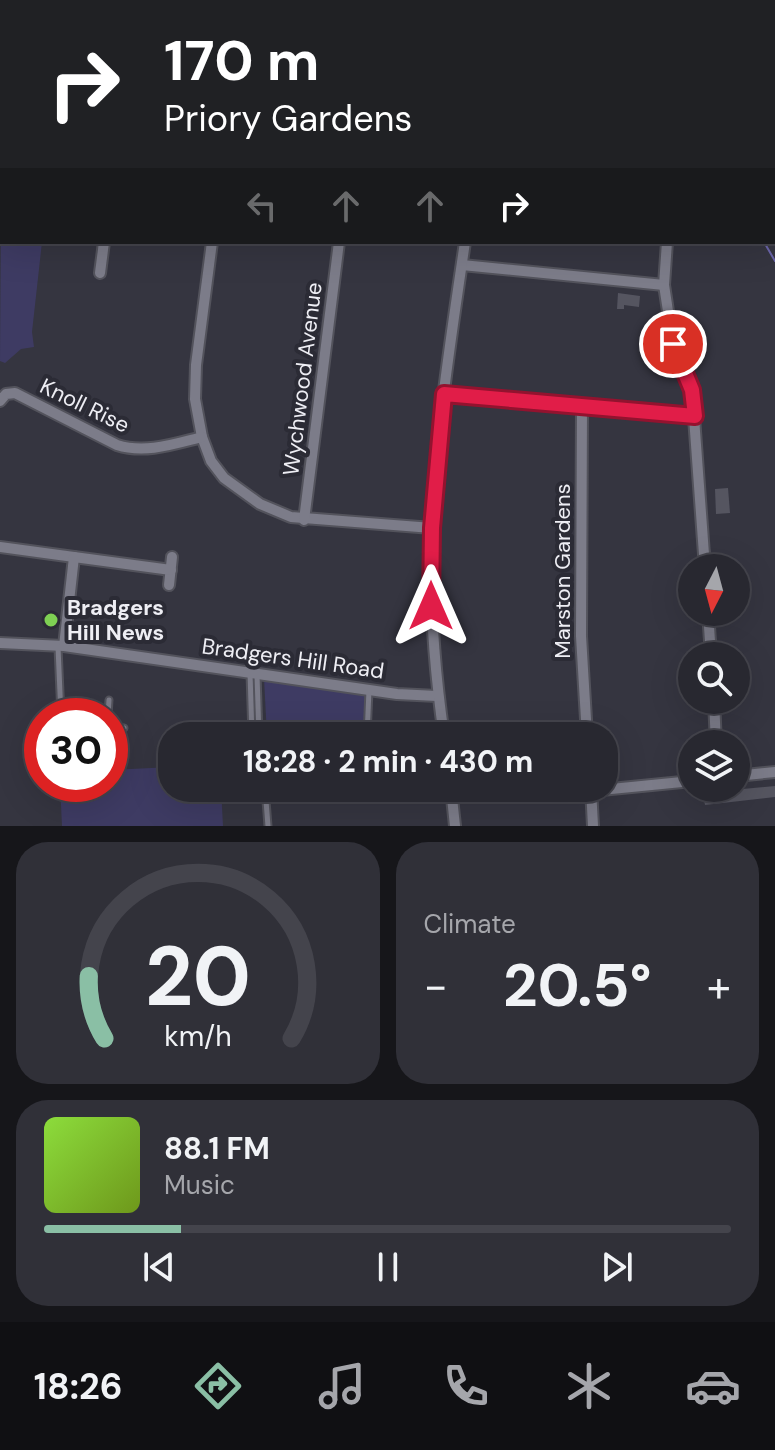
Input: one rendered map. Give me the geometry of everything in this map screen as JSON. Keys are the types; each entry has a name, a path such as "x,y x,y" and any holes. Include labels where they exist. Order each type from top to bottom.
{"street":[{"path":"100,273 104,244"},
{"path":"212,244 196,365 195,399 202,437 211,461 224,478 260,504 304,520 432,528"},
{"name":"Wychwood Avenue","path":"304,520 339,244"},
{"path":"442,722 432,624 432,528 444,394 465,244"},
{"path":"667,244 664,285 673,344 692,390 704,554"},
{"path":"462,265 664,285"},
{"name":"Knoll Rise","path":"0,401 6,394 15,393 131,450 202,437"},
{"path":"444,394 695,416"},
{"name":"Marston Gardens","path":"582,405 581,636 586,722"},
{"path":"0,547 171,570"},
{"path":"61,646 74,557"},
{"path":"169,585 172,557"},
{"name":"Bradgers Hill Road","path":"0,643 61,646 369,690 437,696"},
{"path":"750,775 775,772"},
{"path":"618,788 678,782"},
{"path":"452,802 455,826"},
{"path":"592,802 593,826"}],"lane":[{"path":"61,646 61,698"},
{"path":"252,722 253,674"},
{"path":"253,674 258,722"},
{"path":"368,722 369,690"},
{"path":"266,802 268,826"}],"shaded area":[{"path":"1,244 42,244 32,332 34,347 21,349 5,363 0,361"},
{"path":"264,678 366,694 365,722 266,722"},
{"path":"158,768 158,802 222,802 223,826 62,826 61,802 128,802 128,769"}],"building":[{"path":"618,293 640,296 639,307 624,305 624,309 617,309"},
{"path":"728,488 730,513 716,514 715,489"},
{"name":"Bradgers Hill News","path":"47,611 56,612 55,629 46,628"},
{"path":"775,786 775,797 750,800 750,788"},
{"path":"704,802 731,802 705,805"}],"waterway":[{"path":"765,244 775,261"}],"place":[{"name":"Bradgers Hill News","path":"51,620"}],"route":[{"path":"431,606 432,528 444,394 695,416 692,390 673,344"}]}
